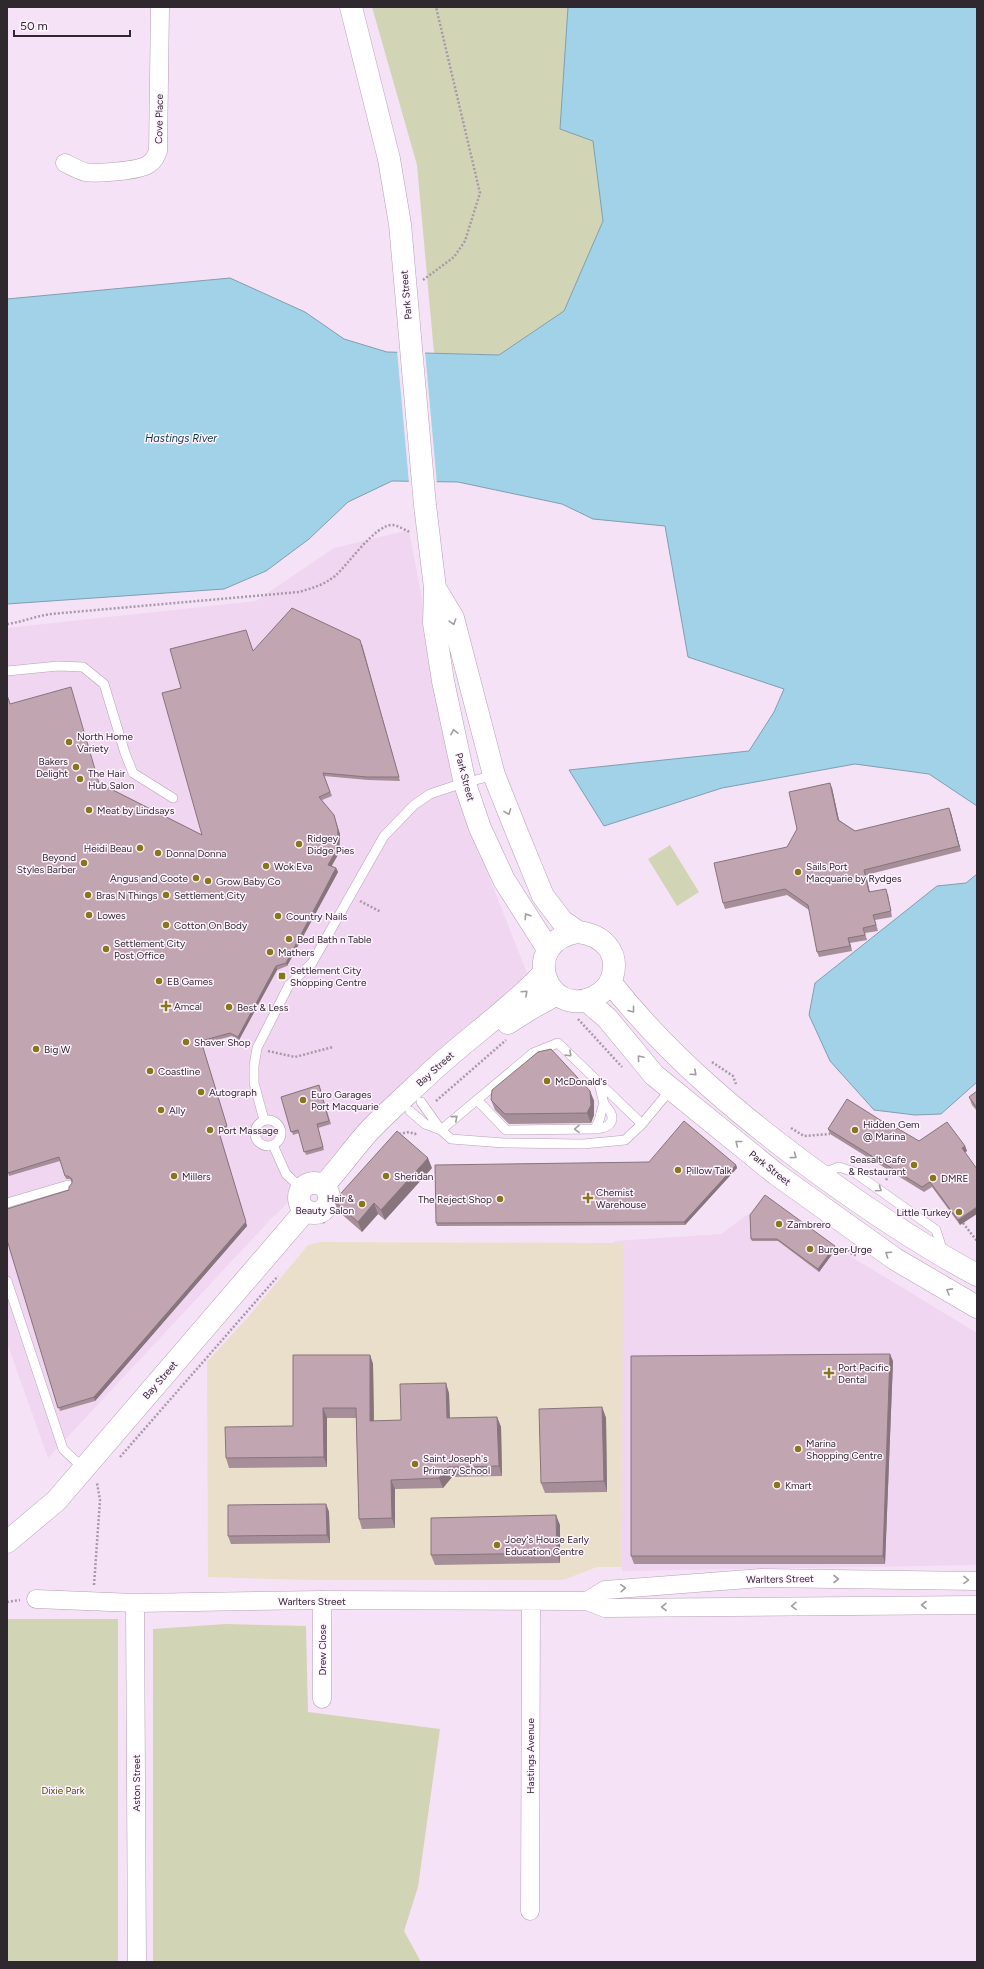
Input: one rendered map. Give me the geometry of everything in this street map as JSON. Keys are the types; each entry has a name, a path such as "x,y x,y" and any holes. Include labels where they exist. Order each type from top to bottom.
{"street":[{"name":"Cove Place","path":"65,163 86,172 108,172 148,165 155,159 158,151 160,7"},
{"name":"Park Street","path":"351,7 389,159 400,224 425,505 435,588 434,623 443,681 465,784 480,828 504,880 548,949"},
{"name":"Park Street","path":"435,588 452,618 494,776 543,896 562,921 578,932"},
{"path":"578,932 595,936 608,947 613,958 614,970 610,982 602,993 586,1000 568,1000 557,994 548,986 544,973 544,961 548,949 556,940 566,934 578,932"},
{"name":"Bay Street","path":"320,1183 368,1133 433,1070 482,1027 516,1002 544,973"},
{"path":"610,982 638,1017 690,1069 731,1106 871,1212 945,1258 977,1274"},
{"name":"Bay Street","path":"320,1183 416,1115 502,1027 530,1008 557,994"},
{"name":"Park Street","path":"586,1000 607,1018 654,1074 776,1174 859,1235 920,1275 977,1306"},
{"path":"315,1216 314,1212 320,1211 328,1203 328,1191 320,1183"},
{"name":"Bay Street","path":"7,1542 92,1473 315,1216"},
{"name":"Warlters Street","path":"587,1601 605,1590 761,1578 977,1581"},
{"name":"Warlters Street","path":"36,1599 135,1603 322,1600 531,1602 587,1601 605,1608 977,1604"},
{"name":"Drew Close","path":"322,1600 322,1699"},
{"name":"Hastings Avenue","path":"530,1911 531,1602"},
{"name":"Aston Street","path":"135,1603 137,1962"}],"lane":[{"path":"7,671 58,666 83,667 104,684 125,753 133,773 173,798"},
{"path":"264,1120 254,1082 254,1066 257,1048 289,985 312,963 384,836 414,805 430,794 494,776"},
{"path":"441,1130 532,1052 558,1043 642,1124"},
{"path":"477,1100 506,1130 594,1129 600,1122 601,1110 604,1104 599,1083"},
{"path":"416,1115 441,1130 451,1139 504,1143 583,1144 625,1140 642,1124 671,1089"},
{"path":"416,1115 424,1124 441,1130"},
{"path":"264,1120 275,1122 281,1131 278,1142 273,1145 263,1146 256,1140 255,1130 259,1122 264,1120"},
{"path":"273,1145 286,1174 320,1183"},
{"path":"7,1203 68,1184"},
{"path":"7,1280 63,1450 92,1473"}],"path":[{"path":"420,281 429,277 454,257 465,241 480,193 436,7"},
{"path":"7,624 20,622 31,617 51,614 299,592 319,586 335,576 361,546 384,528 394,525 414,534"},
{"path":"350,896 381,912"},
{"path":"257,1048 295,1058 333,1047"},
{"path":"710,1061 732,1076 738,1087"},
{"path":"398,1135 409,1132 415,1134 416,1115"},
{"path":"784,1123 804,1136 830,1134"},
{"path":"891,1172 894,1168"},
{"path":"315,1216 339,1204"},
{"path":"964,1223 977,1241"},
{"path":"117,1461 278,1276"},
{"path":"92,1473 100,1500 93,1602"}],"shaded area":[{"path":"409,530 461,806 527,973 271,1219 48,1458 7,1343 7,628 256,601 334,548"},
{"name":"Marina Shopping Centre","path":"764,1195 842,1251 977,1333 977,1565 622,1571 614,1241 721,1234 751,1212"},
{"name":"Saint Joseph's Primary School","path":"321,1242 623,1243 622,1567 597,1567 563,1580 308,1580 208,1577 207,1362 248,1317 308,1245"}],"green space":[{"path":"372,7 568,7 560,129 593,141 603,221 564,311 499,355 434,353 417,165"},
{"path":"670,845 699,892 677,906 648,859"},
{"name":"Dixie Park","path":"7,1619 118,1619 118,1962 7,1962"},
{"path":"226,1624 306,1626 308,1712 440,1729 418,1887 404,1931 421,1962 153,1962 153,1629"}],"water":[{"name":"Hastings River","path":"568,7 977,7 977,806 929,774 855,764 722,788 604,826 569,770 749,751 774,712 784,689 688,657 665,526 593,519 562,504 458,482 392,481 348,502 309,539 266,571 224,589 7,604 7,299 230,278 305,312 344,339 387,352 499,355 564,311 603,221 593,141 560,129"},
{"path":"977,874 977,1082 941,1114 915,1115 874,1110 830,1061 809,1015 815,983 937,886 966,883"}],"pier":[{"path":"397,350 425,351 437,484 409,483"}],"building":[{"name":"Settlement City","path":"292,608 360,640 399,777 367,777 323,773 330,792 319,797 334,815 338,830 337,849 328,865 336,868 286,963 276,966 238,1037 230,1033 201,1041 227,1126 218,1129 246,1222 94,1397 58,1408 7,1240 7,1209 69,1190 72,1179 65,1176 59,1157 8,1173 7,1169 7,695 10,704 71,687 99,783 202,835 162,693 181,688 170,649 246,630 253,651"},
{"name":"Sails Port Macquarie by Rydges","path":"830,783 838,820 855,831 949,808 959,846 864,870 869,892 886,889 891,911 873,915 876,925 863,928 865,935 848,938 850,946 817,952 808,905 785,889 723,903 714,863 787,847 797,829 789,792"},
{"name":"McDonald's","path":"551,1049 590,1091 591,1105 587,1113 505,1114 491,1100 492,1090 538,1052"},
{"path":"319,1085 329,1121 317,1124 323,1147 304,1152 298,1130 291,1132 281,1097"},
{"path":"977,1091 977,1108 969,1097"},
{"path":"847,1099 896,1130 897,1128 919,1141 947,1122 965,1146 962,1148 977,1169 977,1207 958,1220 930,1182 922,1187 828,1129"},
{"path":"684,1121 736,1165 684,1222 436,1223 435,1165 649,1162"},
{"path":"397,1131 428,1158 381,1210 374,1203 358,1222 334,1201"},
{"path":"765,1195 835,1246 818,1269 777,1239 751,1239 750,1215"},
{"path":"890,1354 883,1556 631,1556 631,1356"},
{"path":"293,1355 370,1355 370,1421 401,1420 400,1384 446,1383 447,1418 497,1417 499,1466 448,1467 439,1478 391,1480 392,1518 359,1519 356,1408 323,1408 324,1457 226,1458 225,1427 293,1426"},
{"path":"602,1407 604,1481 541,1483 539,1409"},
{"path":"326,1504 327,1535 228,1536 228,1505"},
{"name":"Joey's House Early Education Centre","path":"556,1515 557,1553 431,1555 431,1518"}],"place":[{"name":"North Home Variety","path":"69,742"},
{"name":"Bakers Delight","path":"76,767"},
{"name":"The Hair Hub Salon","path":"80,779"},
{"name":"Meat by Lindsays","path":"89,810"},
{"name":"Ridgey Didge Pies","path":"299,844"},
{"name":"Heidi Beau","path":"140,848"},
{"name":"Donna Donna","path":"158,853"},
{"name":"Beyond Styles Barber","path":"84,863"},
{"name":"Wok Eva","path":"266,866"},
{"name":"Sails Port Macquarie by Rydges","path":"798,872"},
{"name":"Angus and Coote","path":"196,878"},
{"name":"Grow Baby Co","path":"208,881"},
{"name":"Bras N Things","path":"88,895"},
{"name":"Settlement City","path":"166,895"},
{"name":"Lowes","path":"89,915"},
{"name":"Country Nails","path":"278,916"},
{"name":"Cotton On Body","path":"166,925"},
{"name":"Bed Bath n Table","path":"289,939"},
{"name":"Settlement City Post Office","path":"106,949"},
{"name":"Mathers","path":"270,952"},
{"name":"Settlement City Shopping Centre","path":"282,976"},
{"name":"EB Games","path":"159,981"},
{"name":"Amcal","path":"166,1006"},
{"name":"Best & Less","path":"229,1007"},
{"name":"Shaver Shop","path":"186,1042"},
{"name":"Big W","path":"36,1049"},
{"name":"Coastline","path":"150,1071"},
{"name":"McDonald's","path":"547,1081"},
{"name":"Autograph","path":"201,1092"},
{"name":"Euro Garages Port Macquarie","path":"303,1100"},
{"name":"Ally","path":"161,1110"},
{"name":"Port Massage","path":"210,1130"},
{"name":"Hidden Gem @ Marina","path":"855,1130"},
{"name":"Seasalt Cafe & Restaurant","path":"914,1165"},
{"name":"Pillow Talk","path":"678,1170"},
{"name":"Millers","path":"174,1176"},
{"name":"Sheridan","path":"386,1176"},
{"name":"DMRE","path":"933,1178"},
{"name":"Chemist Warehouse","path":"588,1198"},
{"name":"The Reject Shop","path":"500,1199"},
{"name":"Hair & Beauty Salon","path":"362,1204"},
{"name":"Little Turkey","path":"959,1212"},
{"name":"Zambrero","path":"779,1224"},
{"name":"Burger Urge","path":"810,1249"},
{"name":"Port Pacific Dental","path":"829,1373"},
{"name":"Marina Shopping Centre","path":"798,1449"},
{"name":"Saint Joseph's Primary School","path":"415,1464"},
{"name":"Kmart","path":"777,1485"},
{"name":"Joey's House Early Education Centre","path":"497,1545"}]}
